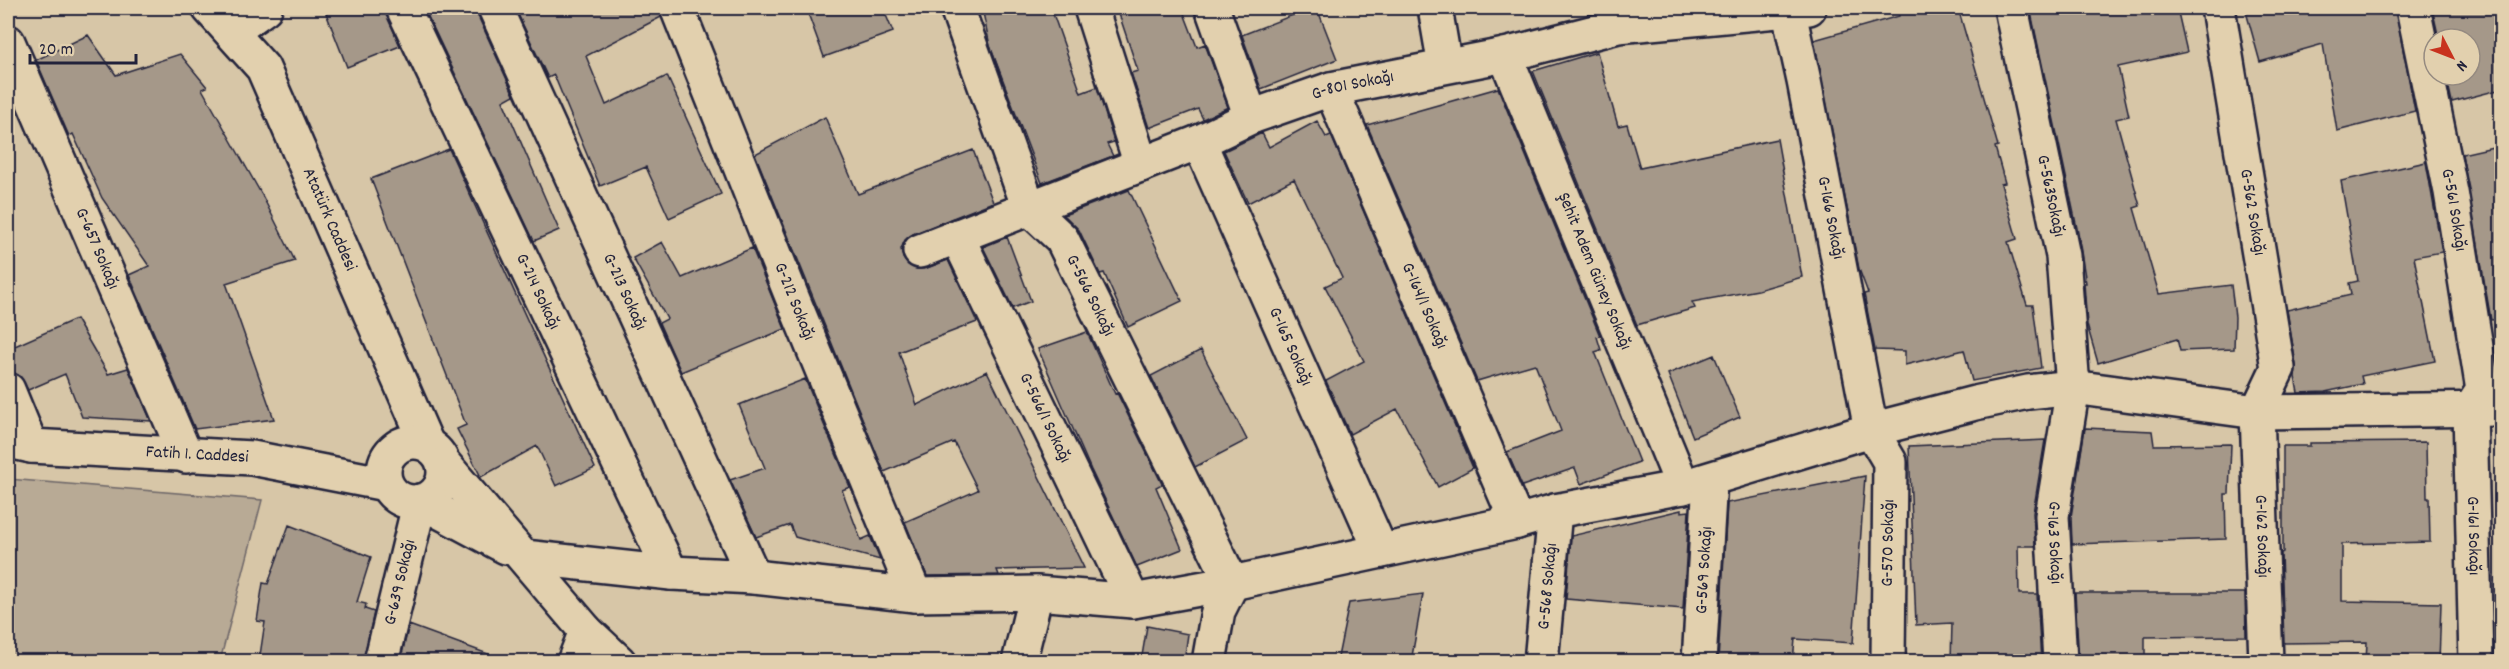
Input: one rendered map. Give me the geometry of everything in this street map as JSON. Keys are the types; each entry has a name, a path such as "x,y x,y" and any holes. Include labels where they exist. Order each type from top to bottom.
{"street":[{"name":"Atatürk Caddesi","path":"209,8 263,68 397,375 435,454 524,557"},
{"path":"231,32 265,8"},
{"name":"G-214 Sokağı","path":"404,8 672,573"},
{"name":"G-213 Sokağı","path":"495,8 754,577"},
{"name":"G-212 Sokağı","path":"677,8 792,297 915,595"},
{"name":"G-566 Sokağı","path":"957,8 1029,208 1062,238 1232,583"},
{"path":"1091,8 1141,165"},
{"path":"1212,8 1251,117"},
{"path":"1435,8 1445,66"},
{"name":"G-801 Sokağı","path":"920,251 1199,142 1251,117 1331,89 1504,55 1617,17 1795,8"},
{"name":"G-166 Sokağı","path":"1795,8 1804,81 1871,430"},
{"name":"G-563Sokağı","path":"2012,8 2063,256 2073,387"},
{"name":"G-562 Sokağı","path":"2218,8 2278,368 2257,412"},
{"name":"G-561 Sokağı","path":"2413,8 2451,192 2486,410"},
{"name":"G-657 Sokağı","path":"8,42 186,456"},
{"name":"Şehit Adem Güney Sokağı","path":"1504,55 1696,484"},
{"name":"G-164/1 Sokağı","path":"1331,89 1517,522"},
{"name":"G-165 Sokağı","path":"1199,142 1381,551"},
{"name":"G-566/1 Sokağı","path":"957,236 1133,601"},
{"path":"388,469 397,447 406,442 435,454 442,483 437,492 420,501 410,502 400,499 388,469 397,375"},
{"path":"524,557 672,573 754,577 915,595 1036,593 1133,601 1232,583 1517,522 1555,511 1696,484 1871,430 2028,392 2073,387 2257,412 2486,410"},
{"name":"G-163 Sokağı","path":"2060,662 2052,516 2073,387"},
{"path":"8,390 19,443"},
{"name":"G-161 Sokağı","path":"2476,662 2486,410"},
{"name":"G-162 Sokağı","path":"2257,412 2266,662"},
{"name":"G-570 Sokağı","path":"1871,430 1890,462 1888,662"},
{"name":"Fatih 1. Caddesi","path":"19,443 388,469"},
{"name":"G-569 Sokağı","path":"1696,484 1699,662"},
{"path":"420,501 524,557 586,631 619,662"},
{"name":"G-639 Sokağı","path":"381,662 420,501"},
{"name":"G-568 Sokağı","path":"1541,662 1555,511"},
{"path":"1209,662 1218,611 1232,583"},
{"path":"1019,662 1036,593"},
{"path":"574,662 586,631"}],"shaded area":[{"path":"8,479 262,500 220,661 8,661"}],"building":[{"path":"324,8 384,8 400,46 347,67"},
{"path":"424,8 476,8 514,95 503,101 559,230 534,241"},
{"path":"515,8 659,8 661,17 586,56 606,105 667,76 721,194 669,218 646,167 600,186 554,75 548,78"},
{"path":"806,8 883,8 893,32 824,57"},
{"path":"982,8 1051,8 1081,93 1097,87 1114,142 1107,144 1113,156 1042,183 990,46"},
{"path":"1117,8 1182,8 1197,47 1205,44 1228,107 1203,119 1198,109 1149,128 1131,73 1138,71"},
{"path":"1311,8 1317,8 1337,59 1261,89 1242,35"},
{"path":"1958,8 1998,146 1995,147 2005,183 2001,184 2017,239 2008,242 2027,305 2033,305 2041,368 1972,381 1964,350 1905,365 1905,351 1875,350 1864,294 1868,293 1859,269 1814,40 1899,16 1898,11"},
{"path":"2030,8 2177,8 2187,52 2118,67 2129,116 2116,119 2140,206 2134,208 2159,294 2231,285 2235,317 2234,349 2180,351 2177,339 2098,363 2087,325 2084,283 2086,283 2078,233"},
{"path":"2245,8 2395,8 2415,111 2337,131 2323,44 2260,62"},
{"path":"2432,8 2493,8 2499,31 2495,32 2502,59 2502,89 2452,102 2449,87 2482,87 2482,27 2436,27"},
{"path":"88,35 116,75 180,54 207,87 202,89 263,197 295,261 226,283 274,419 195,429 129,275 149,266 102,198 73,134 69,136 36,60"},
{"path":"1597,52 1618,126 1627,124 1640,168 1777,139 1802,277 1758,290 1692,302 1695,308 1637,325 1533,71"},
{"path":"1498,88 1600,336 1597,337 1601,350 1595,352 1639,462 1581,484 1575,468 1522,486 1507,452 1561,431 1535,364 1477,381 1367,125"},
{"path":"825,117 858,194 973,150 993,202 913,234 905,240 901,249 908,265 917,269 927,268 948,260 977,322 899,352 917,405 987,371 1084,568 997,570 999,575 927,576 905,522 978,490 954,442 884,472 755,154"},
{"path":"1317,121 1326,137 1331,135 1473,468 1438,487 1397,409 1350,434 1326,381 1364,361 1325,286 1342,278 1294,179 1248,203 1224,151 1262,133 1269,147"},
{"path":"2502,145 2502,319 2491,320 2462,154"},
{"path":"449,149 595,468 556,486 537,446 481,477 457,429 466,425 371,179"},
{"path":"2426,162 2442,252 2414,257 2435,361 2361,376 2363,384 2325,392 2298,393 2287,310 2351,295 2349,283 2358,281 2341,181"},
{"path":"1129,190 1182,301 1128,327 1104,273 1100,274 1079,230 1064,215"},
{"path":"1007,237 1031,301 1013,308 983,247"},
{"path":"662,242 682,278 752,248 785,329 681,372 659,323 667,319 633,258"},
{"path":"76,319 108,374 128,368 151,421 82,417 65,374 28,390 20,376 8,372 8,349"},
{"path":"1087,332 1115,394 1117,393 1162,484 1156,487 1182,549 1137,567 1038,349"},
{"path":"1201,350 1247,440 1195,467 1151,376"},
{"path":"1714,355 1740,417 1693,437 1668,374"},
{"path":"805,379 850,487 842,490 861,540 870,536 880,560 795,537 790,525 756,537 730,480 765,468 739,405"},
{"path":"2085,428 2152,431 2154,445 2231,444 2229,494 2225,494 2226,539 2072,544 2071,517"},
{"path":"2045,440 2033,513 2035,546 2018,546 2019,594 2037,594 2041,662 1951,662 1952,623 1916,625 1909,446"},
{"path":"2426,442 2430,542 2342,544 2342,601 2441,603 2439,662 2366,662 2367,642 2284,643 2281,553 2283,552 2283,446 2310,446 2310,443"},
{"path":"1865,476 1853,643 1795,639 1793,662 1718,662 1727,503"},
{"path":"1681,510 1681,512 1689,511 1683,609 1566,599 1571,536"},
{"path":"289,525 371,557 357,602 366,604 365,609 374,612 363,662 259,662 265,622 257,621 263,583 268,584"},
{"path":"2075,593 2245,593 2246,636 2145,637 2145,662 2079,662"},
{"path":"1423,594 1411,662 1337,662 1349,603"},
{"path":"409,625 499,658 499,662 400,662"},
{"path":"1147,626 1188,634 1184,662 1141,662"}]}
